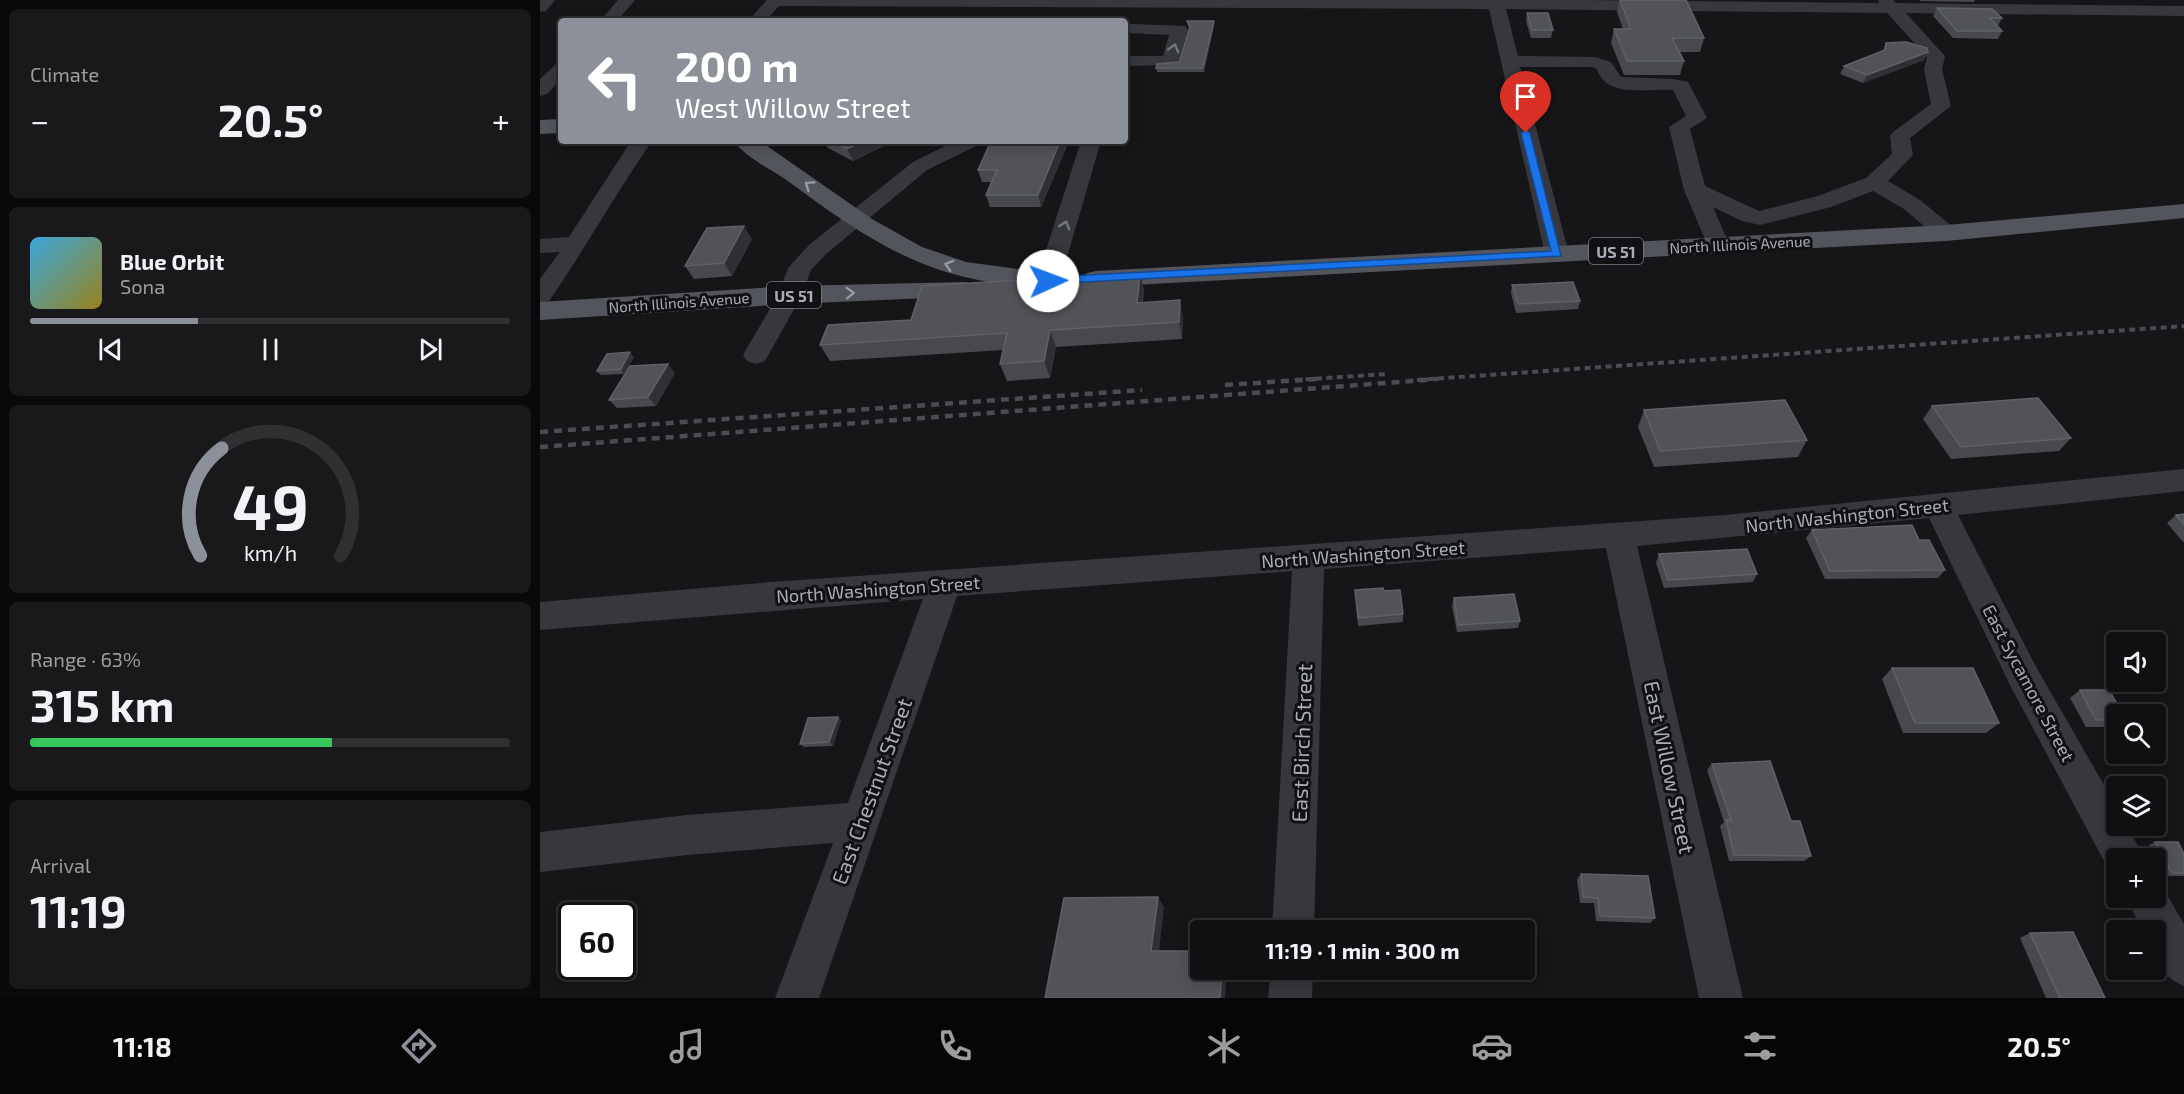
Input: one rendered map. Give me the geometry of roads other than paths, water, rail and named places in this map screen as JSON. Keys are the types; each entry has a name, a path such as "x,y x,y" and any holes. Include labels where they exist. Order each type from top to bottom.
{"main road":[{"path":"540,127 558,126"},
{"name":"US 51","path":"749,144 900,246 939,262 979,274 1048,281"},
{"name":"North Illinois Avenue","path":"540,311 790,295 929,292 1048,281 1946,233 2184,211"}],"street":[{"path":"540,7 547,0"},
{"path":"611,18 627,0"},
{"path":"759,18 776,0 2005,5 2184,11"},
{"path":"1128,44 1142,1"},
{"path":"1496,3 1508,61 1557,254"},
{"path":"1695,190 1750,216 1761,218 1786,209 1823,202 1874,183 1903,155 1900,136 1941,106 1933,69 1936,56 1888,5"},
{"path":"1128,61 1171,61 1179,30 1133,29"},
{"path":"1508,61 1595,62 1605,66 1609,78 1618,83 1671,83 1681,86 1697,117 1696,120 1683,123 1679,127 1695,190 1718,246"},
{"path":"540,90 558,72"},
{"path":"540,296 577,244 620,171 640,144"},
{"path":"756,355 790,295 800,268 817,250 857,219 885,192 920,166 965,144"},
{"path":"1048,281 1090,144"},
{"path":"1874,183 1899,195 1925,212 1946,233"},
{"path":"540,246 577,244"},
{"name":"North Washington Street","path":"540,616 1309,557 1619,536 2184,480"},
{"name":"East Sycamore Street","path":"1938,506 2023,676 2118,848"},
{"name":"East Willow Street","path":"1619,536 1721,998"},
{"name":"East Birch Street","path":"1293,920 1309,557"},
{"name":"East Chestnut Street","path":"796,998 945,584"},
{"path":"540,852 687,835 860,821"},
{"path":"2152,908 2184,965"},
{"path":"1290,998 1291,980"}],"railway":[{"path":"1417,380 2184,326"},
{"path":"1295,380 1387,374"},
{"path":"1225,385 1317,379"},
{"path":"540,447 1438,379"},
{"path":"540,432 1142,390"}]}
